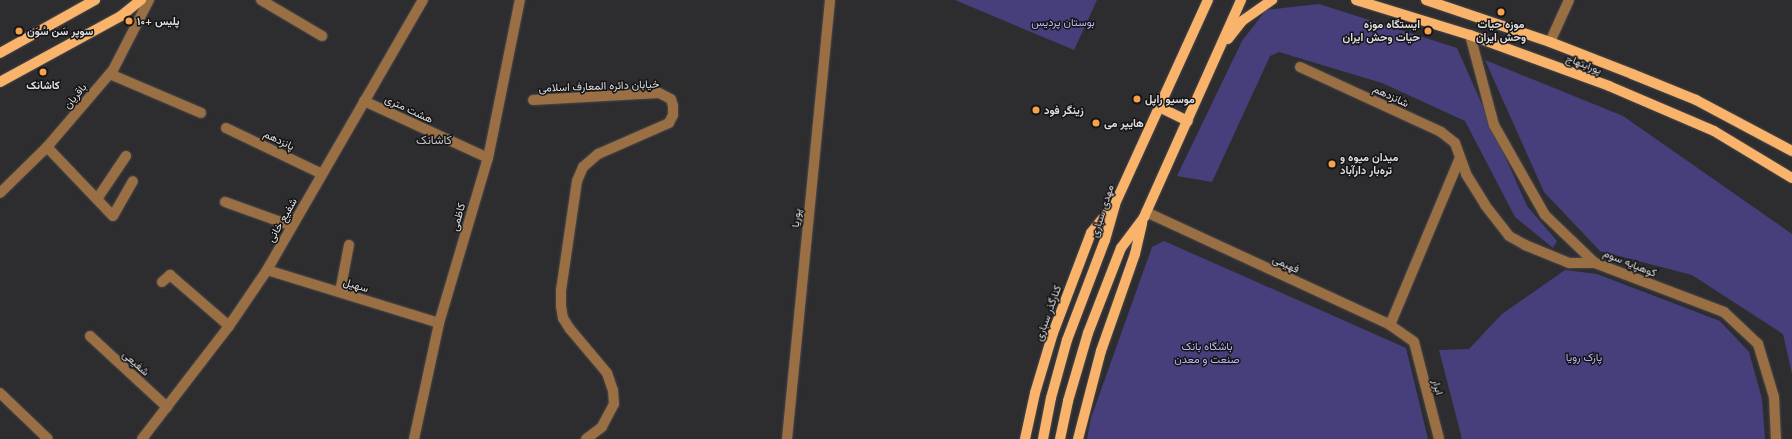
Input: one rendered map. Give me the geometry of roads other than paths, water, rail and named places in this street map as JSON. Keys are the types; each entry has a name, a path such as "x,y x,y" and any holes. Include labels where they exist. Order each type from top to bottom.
{"main road":[{"path":"0,53 95,0"},
{"path":"0,82 121,16 141,0"},
{"name":"مهدی سباری","path":"1043,439 1051,398 1067,340 1105,240 1115,204 1208,0"},
{"path":"1078,439 1101,351 1135,254 1145,215 1241,0"},
{"path":"1218,52 1242,21 1272,0"},
{"name":"پورابتهاج","path":"1356,0 1470,35 1562,68 1660,107 1714,131 1792,178"},
{"name":"پورابتهاج","path":"1426,0 1550,42 1696,100 1792,151"},
{"path":"1159,108 1188,121"},
{"name":"کنارگذر سباری","path":"1025,439 1035,393 1052,333 1091,233 1115,204"},
{"path":"1060,439 1068,401 1088,333 1121,248 1145,215"}],"street":[{"name":"باقریان","path":"0,193 47,147 110,74 149,0"},
{"path":"261,0 322,36"},
{"name":"شفیع خانی","path":"142,439 229,326 267,270 423,0"},
{"name":"کاظمی","path":"414,439 439,323 488,158 520,0"},
{"name":"پوریا","path":"787,439 830,0"},
{"path":"1550,42 1569,0"},
{"name":"کوهپایه سوم","path":"1470,35 1494,125 1546,215 1595,263 1724,312 1758,344 1774,397 1776,439"},
{"name":"شانزدهم","path":"1300,67 1441,132 1455,143 1466,174 1485,205 1510,236 1525,245 1569,263 1595,263"},
{"path":"110,74 201,113"},
{"name":"خیابان دائره المعارف اسلامی","path":"533,100 659,93 667,95 671,99 673,106 673,116 669,123 598,154 583,167 577,181 561,291 561,306 563,318 570,329 607,373 613,390 614,404 602,427 586,439"},
{"name":"هشت متری","path":"364,101 488,158"},
{"name":"پانزدهم","path":"226,128 322,174"},
{"path":"47,147 113,216 133,181"},
{"path":"97,199 126,156"},
{"path":"1390,325 1460,158"},
{"path":"225,202 292,226"},
{"name":"فهیمی","path":"1145,215 1390,325 1414,342"},
{"path":"340,292 350,245"},
{"name":"سهیل","path":"267,270 439,323"},
{"path":"162,282 170,275 229,326"},
{"name":"شفیعی","path":"90,336 167,407"},
{"name":"ابرار","path":"1414,342 1439,439"},
{"path":"0,393 48,439"}],"place":[{"name":"موزه حیات وحش ایران","path":"1501,12"},
{"name":"پلیس +۱۰","path":"129,21"},
{"name":"سوپر سَن سُوَن","path":"19,31"},
{"name":"ایستگاه موزه حیات وحش ایران","path":"1428,31"},
{"name":"کاشانک","path":"43,72"},
{"name":"موسیو راپل","path":"1137,99"},
{"name":"زینگر فود","path":"1036,110"},
{"name":"هایپر می","path":"1096,123"},
{"name":"میدان میوه و تره‌بار دارآباد","path":"1332,164"}],"district":[{"name":"کاشانک","path":"434,140"}],"park label":[{"name":"بوستان پردیس","path":"1063,22"},
{"name":"باشگاه بانک صنعت و معدن","path":"1207,353"},
{"name":"پارک رویا","path":"1584,357"}]}
